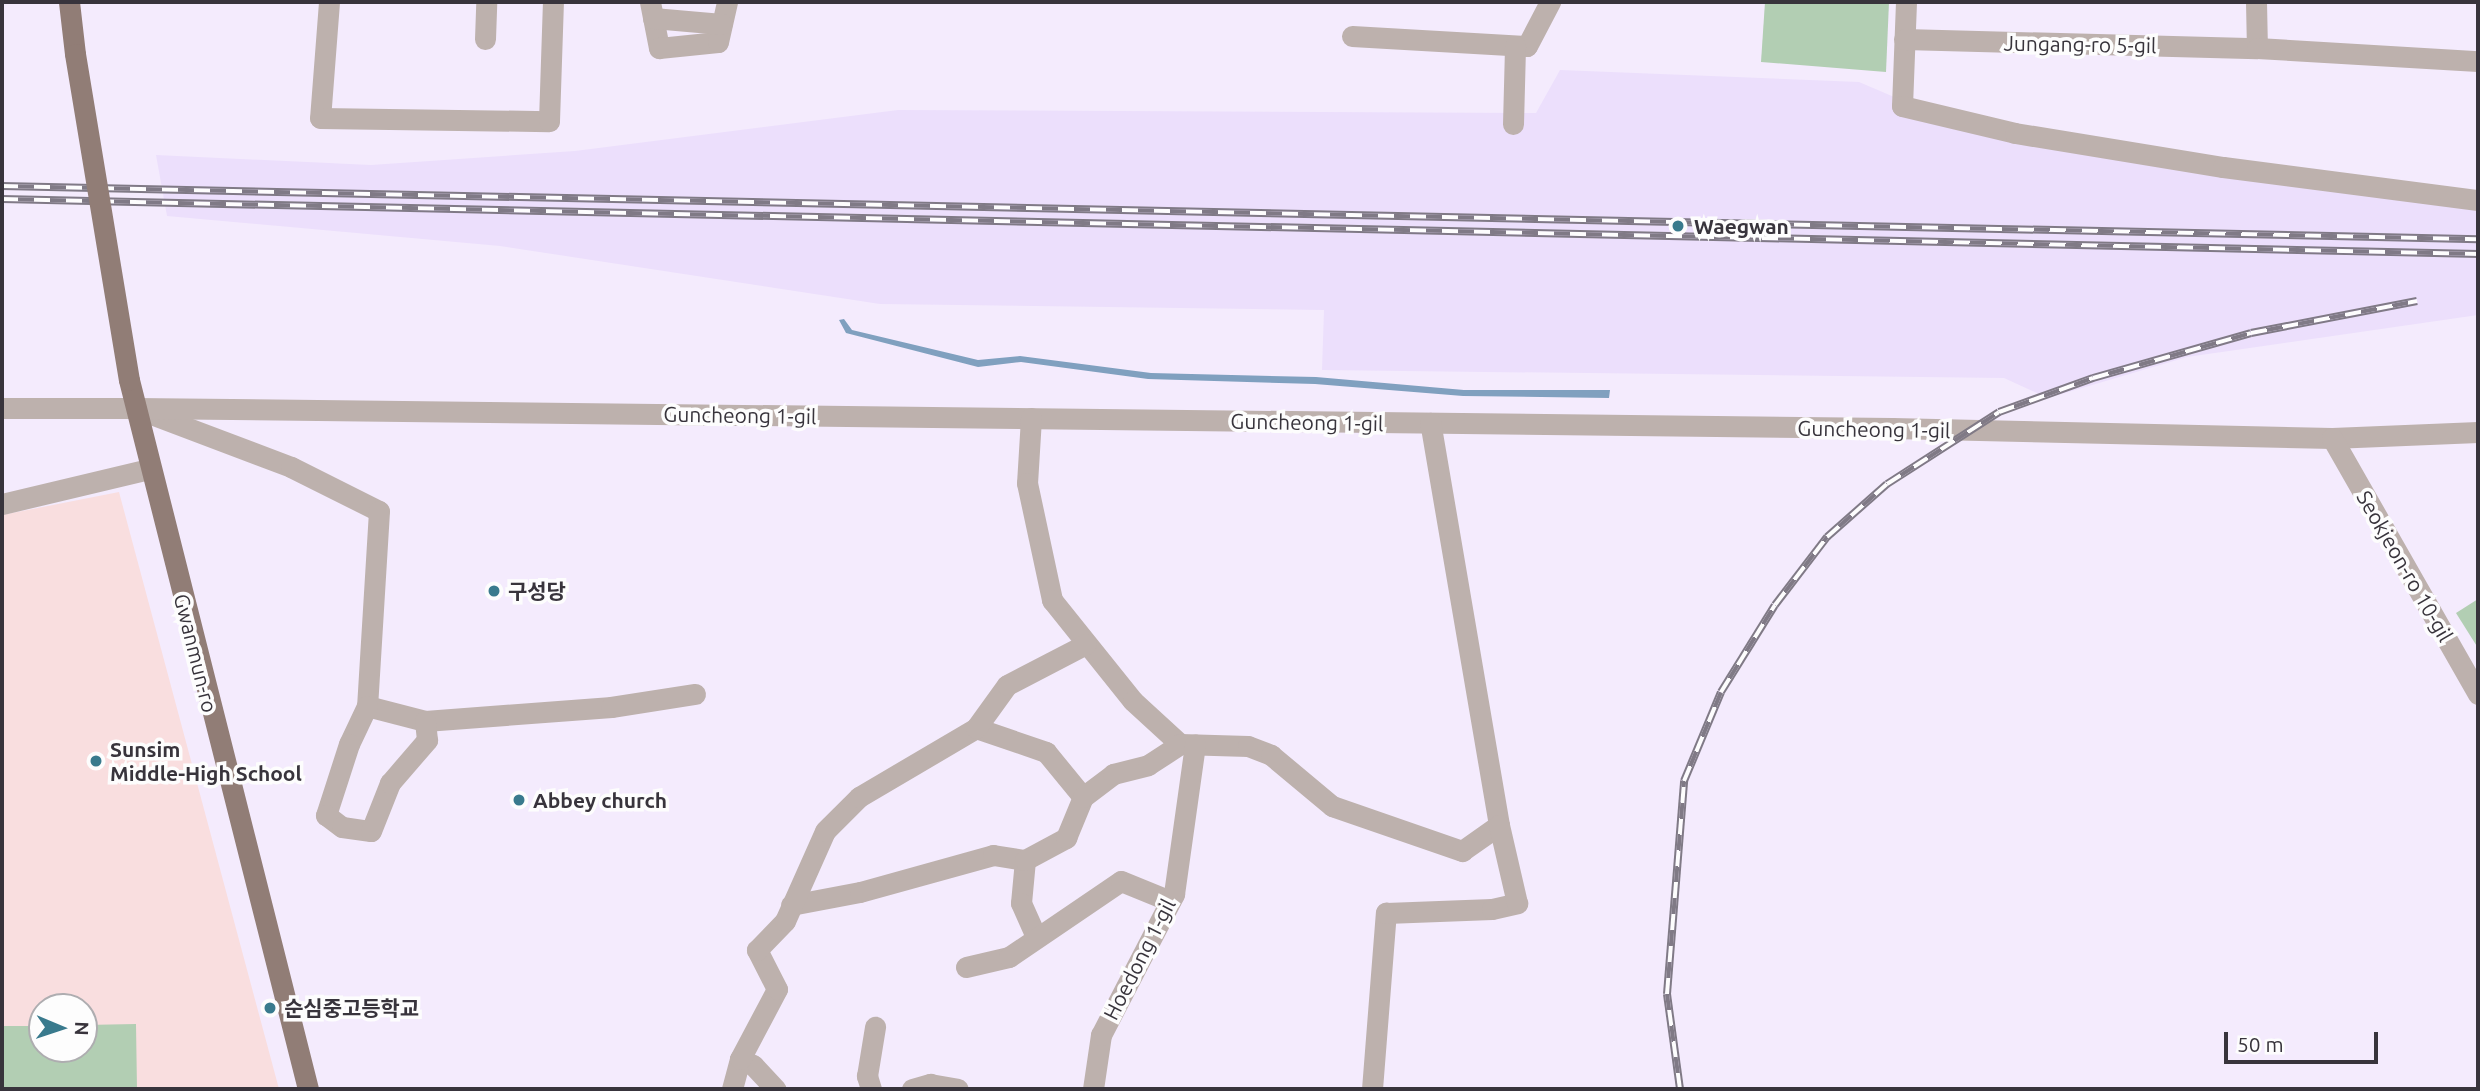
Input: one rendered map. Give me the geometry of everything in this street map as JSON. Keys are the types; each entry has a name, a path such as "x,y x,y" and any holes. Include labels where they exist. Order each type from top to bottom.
{"main road":[{"name":"Gwanmun-ro","path":"66,5 135,408 307,1089"}],"street":[{"path":"329,2 320,118 549,121 553,2"},
{"path":"485,39 486,2"},
{"path":"722,24 652,10 659,48 718,42 727,2"},
{"path":"1352,36 1527,46 1549,2"},
{"path":"1906,2 1902,106 2015,133 2223,167 2478,200"},
{"path":"2256,2 2257,48"},
{"name":"Jungang-ro 5-gil","path":"1904,39 2257,48 2478,61"},
{"path":"1513,124 1515,46"},
{"name":"Guncheong 1-gil","path":"2,408 1430,423 2332,438 2478,432"},
{"path":"135,408 291,467 379,511 367,706 349,744 326,816 342,827 371,831 390,783 427,740 425,721"},
{"path":"1031,418 1027,483 1052,600 1133,701 1187,744 1259,751 1332,806 1462,851 1499,825"},
{"path":"1372,1089 1386,914 1492,909 1517,903 1499,825 1430,423"},
{"name":"Seokjeon-ro 10-gil","path":"2332,438 2478,694"},
{"path":"2,504 149,469"},
{"path":"732,1089 740,1059 777,989 757,950 785,921 825,831 859,797 976,728 1007,685 1086,643"},
{"path":"367,706 425,721 611,707 695,694"},
{"path":"976,728 1046,752 1083,797"},
{"path":"791,905 860,892 981,857 1025,860 1066,838 1083,797 1113,775 1149,765 1187,744"},
{"name":"Hoedong 1-gil","path":"1093,1089 1101,1035 1170,901 1187,744"},
{"path":"1025,860 1021,903 1036,936"},
{"path":"967,967 1009,957 1036,936 1121,881 1170,901"},
{"path":"872,1089 867,1076 875,1027"},
{"path":"740,1059 753,1065 775,1089"},
{"path":"912,1089 930,1084 958,1089"}],"shaded area":[{"path":"1560,70 1859,82 1953,122 2478,199 2478,315 2187,357 2048,398 2004,378 1322,370 1324,310 880,304 500,246 167,216 156,155 371,165 575,151 898,110 1536,113"},
{"name":"Sunsim Middle-High School","path":"119,492 279,1089 2,1089 2,515"}],"green space":[{"path":"1765,2 1889,2 1886,72 1761,62"},
{"path":"2478,599 2478,648 2456,613"},
{"path":"136,1024 137,1089 2,1089 2,1026 28,1026 28,1063 98,1063 98,1025"}],"water":[{"path":"844,319 852,330 978,360 1020,356 1151,373 1316,377 1464,390 1610,390 1609,398 1463,396 1315,384 1148,379 1021,362 978,367 846,333 839,320"}],"railway":[{"path":"2,186 2478,239"},
{"path":"2,199 2478,254"},
{"path":"1680,1089 1667,994 1684,781 1721,692 1775,605 1827,537 1887,484 1999,412 2093,378 2251,333 2417,301"}],"place":[{"name":"Waegwan","path":"1678,226"},
{"name":"구성당","path":"494,591"},
{"name":"Sunsim Middle-High School","path":"96,761"},
{"name":"Abbey church","path":"519,800"},
{"name":"순심중고등학교","path":"270,1008"}]}
